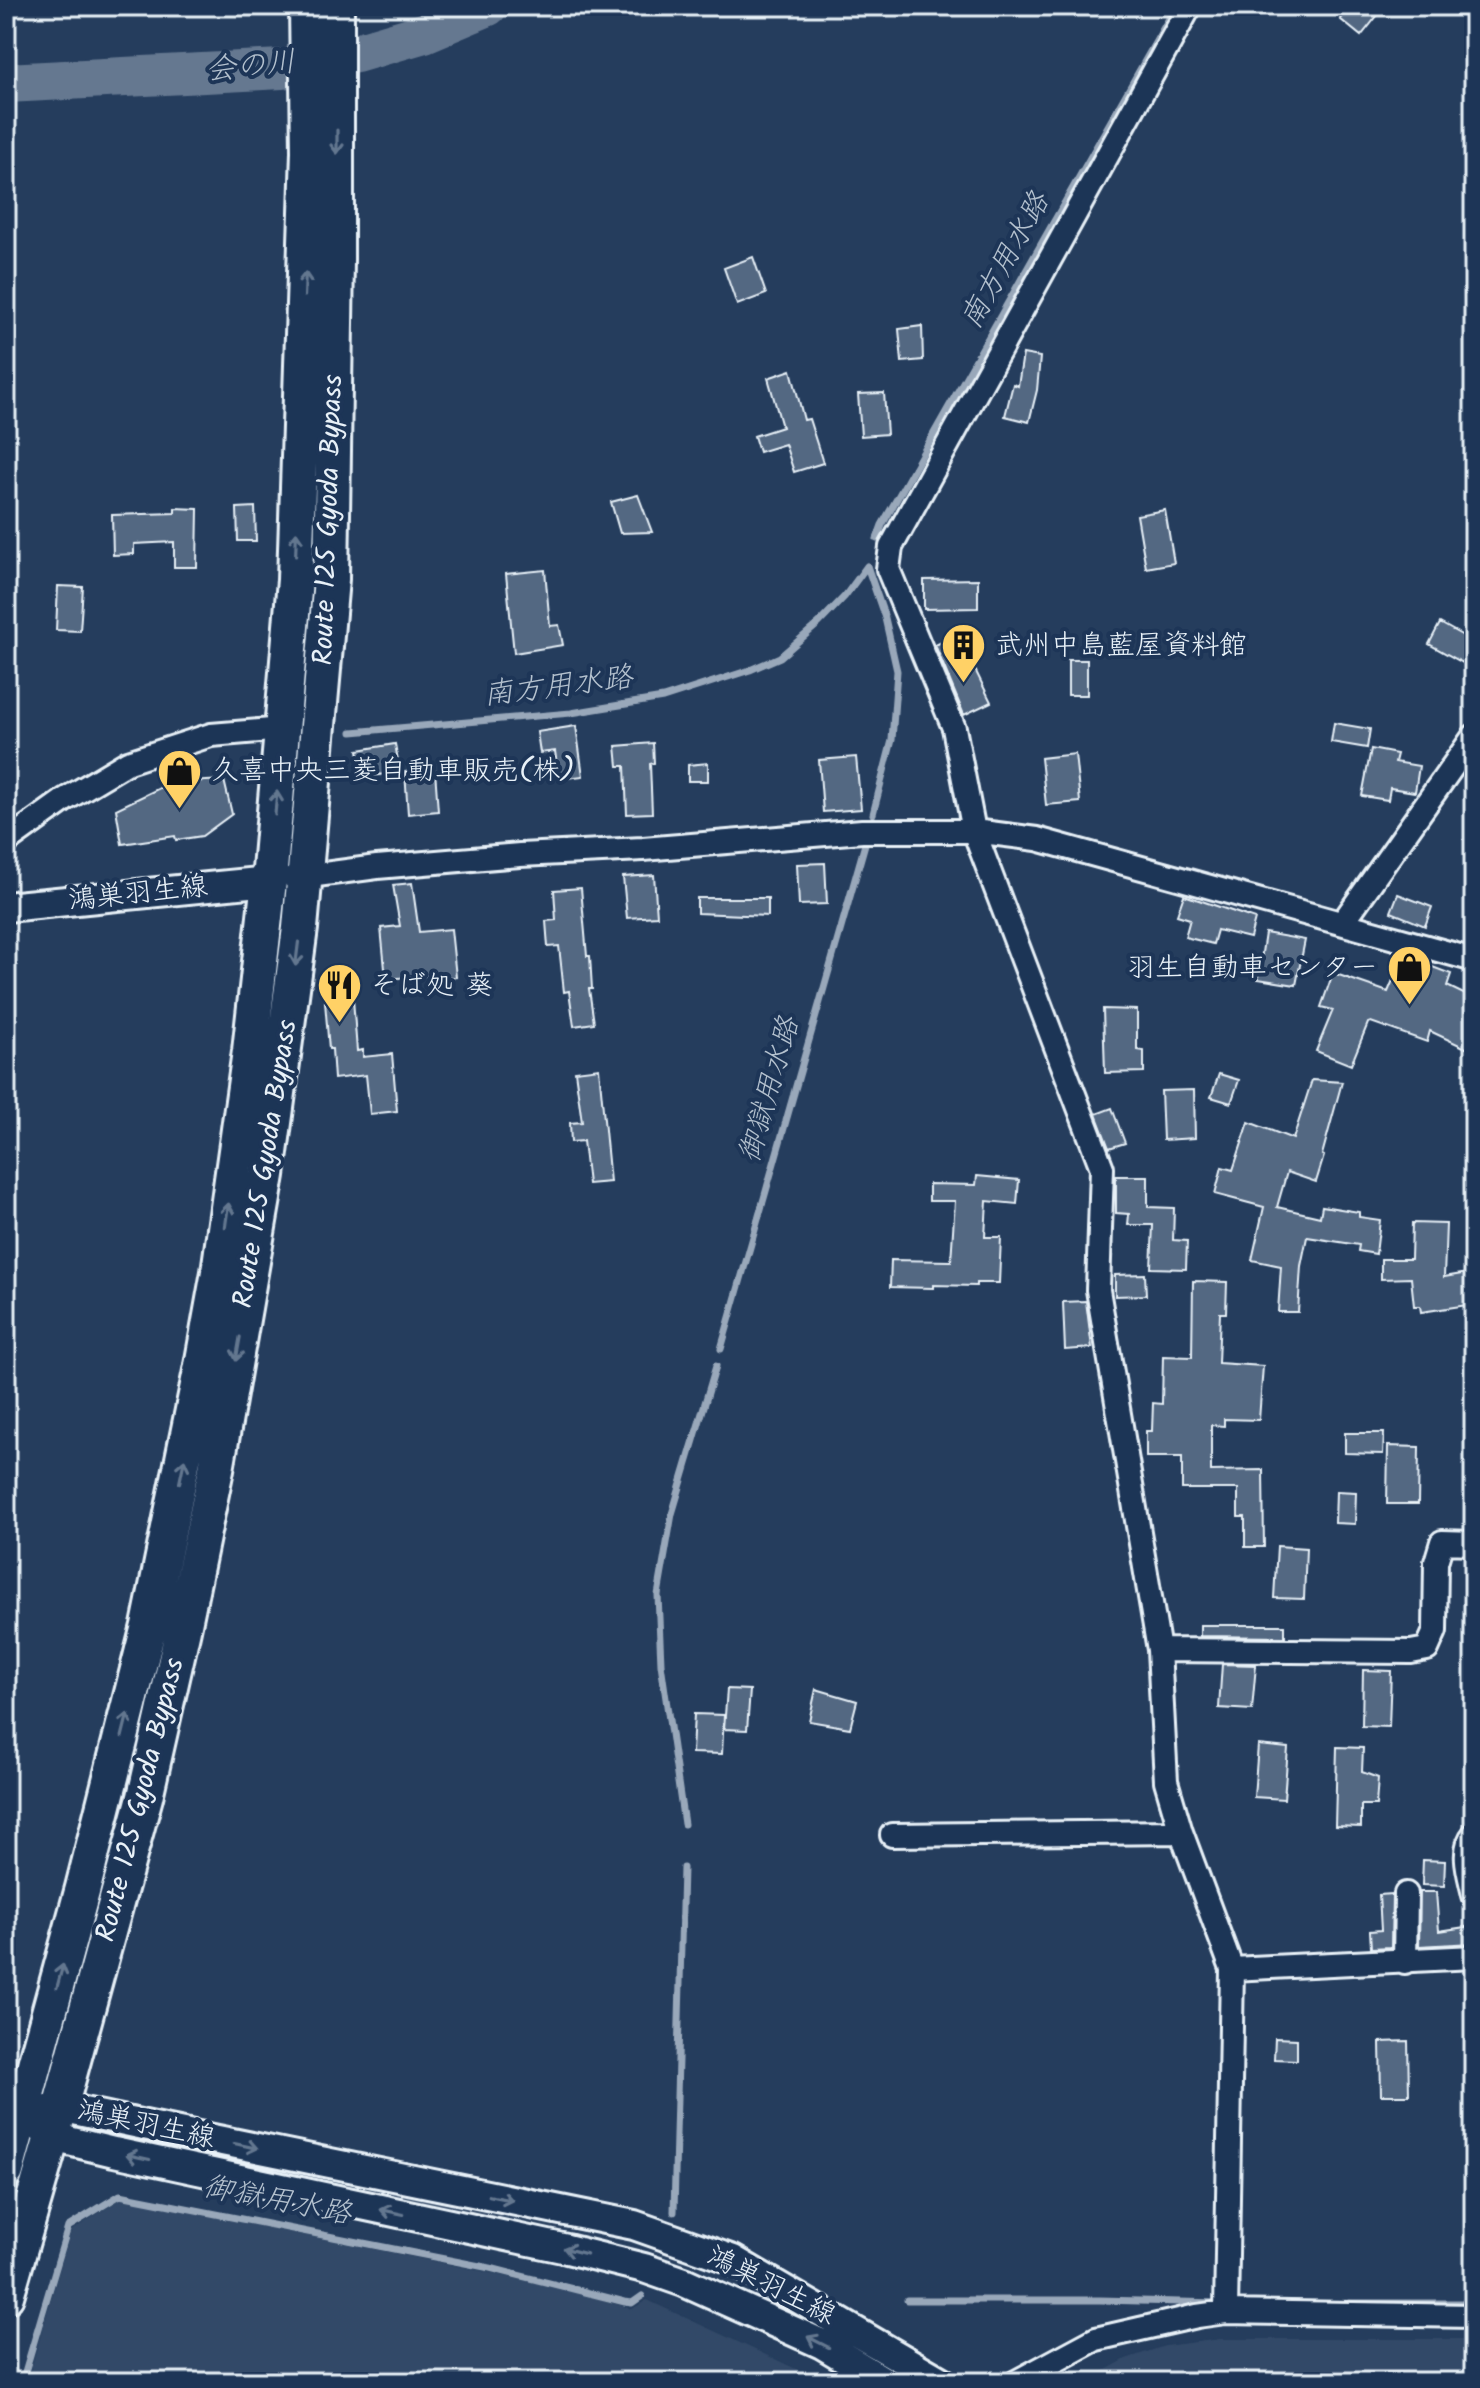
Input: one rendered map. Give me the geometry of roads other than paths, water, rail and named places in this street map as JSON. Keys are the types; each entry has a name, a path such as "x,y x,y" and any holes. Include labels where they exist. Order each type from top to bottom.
{"highway":[{"name":"Route 125 Gyoda Bypass","path":"6,2296 145,1797 216,1469 270,1159 305,876 331,579 322,17"},
{"name":"Route 125 Gyoda Bypass","path":"6,2171 149,1626 183,1465 221,1257 250,1051 283,729 295,580 309,151 323,67"}],"main road":[{"name":"鴻巣羽生線","path":"6,907 269,881"},
{"name":"鴻巣羽生線","path":"23,2113 56,2122 634,2225 733,2260 942,2382"},
{"name":"鴻巣羽生線","path":"56,2122 114,2152 644,2268 684,2282 822,2344 885,2382"}],"street":[{"path":"1190,6 891,547 888,569 954,728 974,831 1102,1168 1098,1290 1159,1650 1166,1781 1181,1832 1232,1969 1226,2312"},
{"path":"6,842 66,799 128,762 211,735 283,729"},
{"path":"1343,922 1474,736"},
{"path":"269,881 377,867 520,855 643,849 862,831 974,831 1037,839 1474,960"},
{"path":"1159,1650 1411,1652 1427,1649 1435,1631 1436,1562 1442,1542 1474,1543"},
{"path":"892,1835 1181,1832"},
{"path":"1474,1834 1468,1842 1467,1861 1474,1895"},
{"path":"1405,1962 1406,1894"},
{"path":"1232,1969 1474,1957"},
{"path":"1016,2382 1096,2339 1197,2316 1226,2312 1474,2316"}],"waterway":[{"name":"会の川","path":"6,83 282,69 356,53 424,33 488,6"},
{"name":"南方用水路","path":"877,539 882,525 1176,6"},
{"name":"御獄用水路","path":"867,566 885,618 897,671 892,740 873,814"},
{"name":"南方用水路","path":"352,732 571,713 663,698 750,670 780,657 819,623 845,596 867,566"},
{"name":"御獄用水路","path":"721,1349 865,844"},
{"name":"御獄用水路","path":"684,1824 661,1664 658,1595 672,1514 716,1366"},
{"name":"御獄用水路","path":"674,2212 683,1868"},
{"name":"御獄用水路","path":"22,2382 68,2227 120,2195 490,2268 625,2302 632,2303 642,2296"},
{"path":"907,2300 1220,2303"},
{"path":"1349,2303 1474,2303"}],"place":[{"name":"武州中島藍屋資料館","path":"964,685"},
{"name":"久喜中央三菱自動車販売(株)","path":"180,810"},
{"name":"羽生自動車センター","path":"1409,1007"},
{"name":"そば処 葵","path":"339,1025"}]}
